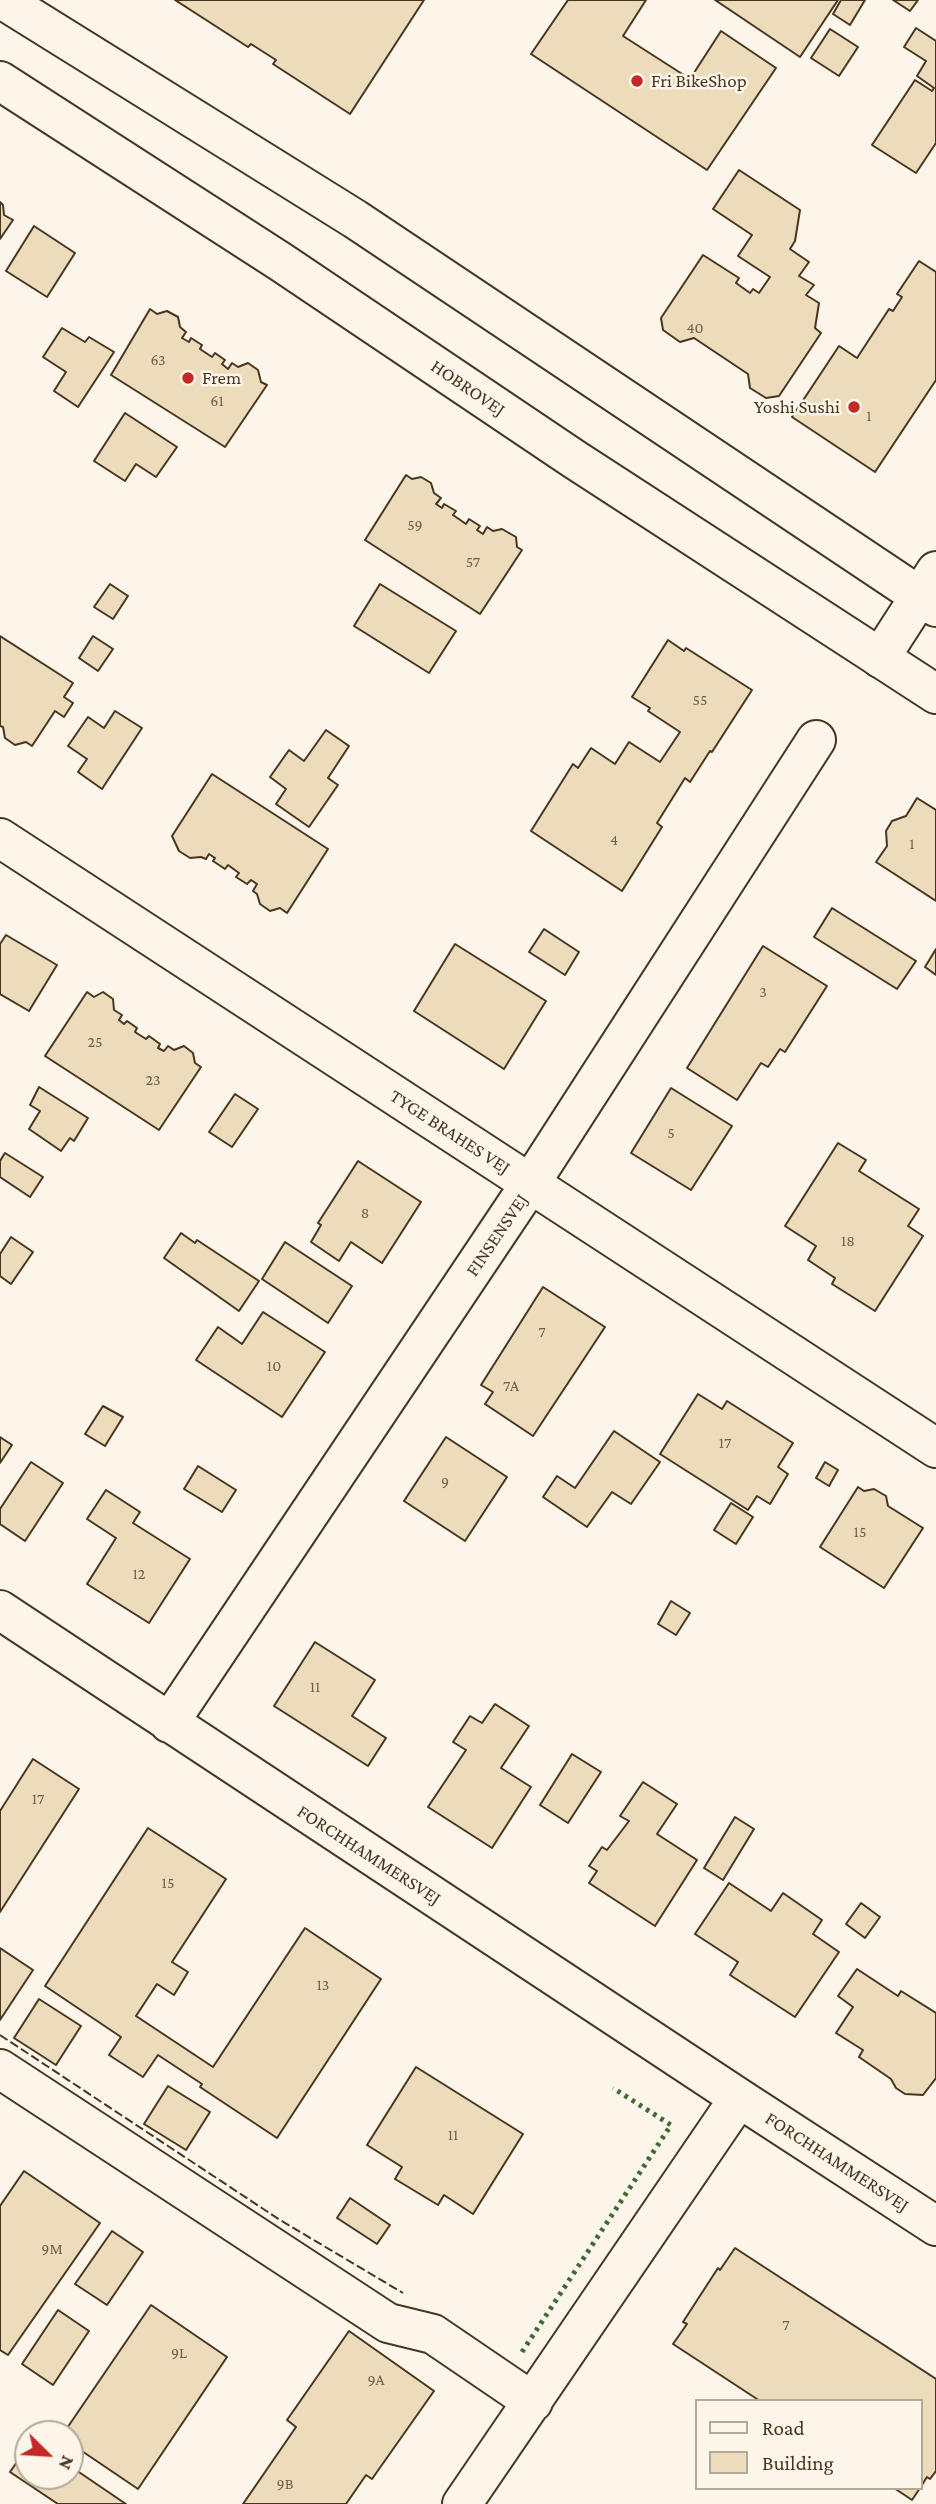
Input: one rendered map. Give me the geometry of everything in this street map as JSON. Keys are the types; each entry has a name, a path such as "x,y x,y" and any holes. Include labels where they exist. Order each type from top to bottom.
{"street":[{"path":"3,0 355,219 931,591 880,658"},
{"name":"HOBROVEJ","path":"0,81 281,262 574,459 936,694"},
{"name":"FINSENSVEJ","path":"169,1723 530,1184 816,740"},
{"name":"TYGE BRAHES VEJ","path":"0,838 936,1448"},
{"name":"FORCHHAMMERSVEJ","path":"0,1610 936,2226"},
{"path":"0,2070 388,2322 433,2334 533,2402"},
{"path":"462,2504 739,2098"}],"building":[{"path":"175,0 424,0 350,114 273,64 276,60 251,44 248,47"},
{"path":"568,0 646,0 623,36 690,79 721,31 776,68 707,170 531,54"},
{"path":"715,0 838,0 800,57"},
{"path":"841,0 865,0 850,25 833,14"},
{"path":"893,0 918,0 910,11"},
{"path":"916,28 936,41 936,143 916,173 872,145 915,80 932,91 934,88 917,76 926,61 904,47"},
{"path":"830,29 858,47 839,76 811,58"},
{"path":"739,170 800,210 795,241 790,249 809,262 799,276 814,285 806,295 819,303 815,328 821,333 779,396 766,398 750,388 748,374 694,338 680,342 663,330 661,318 703,255 739,278 736,283 750,293 753,289 759,293 770,277 738,256 752,235 713,209"},
{"path":"0,202 4,215 13,220 0,239"},
{"path":"34,226 75,253 47,297 6,271"},
{"path":"919,261 936,272 936,380 875,472 792,417 839,346 857,358 889,309 893,311 902,297 897,294"},
{"name":"Frem","path":"150,309 157,314 167,311 178,317 180,327 186,332 182,338 189,342 191,338 202,345 200,349 212,357 215,353 225,360 222,364 228,369 232,363 238,367 248,363 258,370 261,382 267,385 225,447 111,375"},
{"path":"62,328 85,342 89,337 114,352 78,407 54,391 66,372 43,357"},
{"path":"125,413 177,447 156,477 136,464 125,481 94,461"},
{"path":"406,475 412,479 421,477 431,483 434,493 441,498 436,504 442,508 444,504 456,511 453,515 466,524 469,519 480,526 477,530 483,534 487,527 493,531 502,529 516,537 517,547 522,550 480,614 365,540"},
{"path":"110,584 128,596 113,619 94,607"},
{"path":"380,584 456,631 429,673 354,626"},
{"path":"0,636 73,683 64,697 73,703 64,717 55,711 32,746 26,742 15,745 5,738 3,727 0,726"},
{"path":"93,636 113,649 98,671 79,658"},
{"path":"668,640 684,651 686,648 752,690 690,782 685,778 657,823 662,827 622,891 531,831 573,764 578,768 591,748 615,764 629,742 660,762 680,732 632,697"},
{"path":"115,711 142,728 102,789 78,772 87,759 68,746 88,717 104,728"},
{"path":"326,730 349,746 328,778 338,785 309,827 276,804 286,789 270,777 289,750 304,761"},
{"path":"212,774 328,849 287,913 280,908 270,911 260,904 253,891 257,884 251,880 247,884 236,877 239,873 228,865 225,869 213,861 215,858 209,854 206,859 190,858 179,851 172,836"},
{"path":"917,798 936,810 936,901 876,862 887,846 886,831 892,821 906,816"},
{"path":"832,908 916,961 897,989 814,937"},
{"path":"544,929 579,952 565,975 529,952"},
{"path":"6,935 57,965 29,1011 0,994 0,944"},
{"path":"455,944 546,1001 504,1069 414,1011"},
{"path":"763,946 827,986 785,1052 780,1049 768,1067 761,1063 737,1100 687,1068"},
{"path":"936,949 936,975 925,967"},
{"path":"87,992 94,997 103,992 113,999 114,1010 122,1015 119,1020 124,1024 127,1021 137,1028 135,1032 146,1039 149,1036 160,1044 158,1048 164,1051 168,1046 174,1050 184,1046 193,1053 195,1063 201,1067 159,1130 45,1056"},
{"path":"39,1087 88,1118 74,1141 70,1138 61,1151 29,1129 40,1111 30,1105"},
{"path":"671,1088 732,1126 691,1190 631,1153"},
{"path":"235,1094 258,1109 232,1147 209,1132"},
{"path":"838,1143 866,1160 859,1171 919,1209 908,1226 923,1236 875,1311 832,1284 835,1278 808,1260 816,1246 785,1226"},
{"path":"5,1153 43,1177 30,1197 0,1177 0,1161"},
{"path":"358,1161 421,1202 382,1263 351,1242 339,1261 311,1242 321,1225 318,1223"},
{"path":"181,1233 195,1243 197,1240 259,1281 239,1311 164,1258"},
{"path":"11,1237 33,1252 11,1284 0,1276 0,1254"},
{"path":"285,1242 352,1286 328,1323 262,1279"},
{"path":"543,1287 605,1327 533,1436 485,1404 493,1392 481,1385"},
{"path":"263,1312 325,1352 282,1417 196,1360 218,1327 242,1344"},
{"path":"698,1394 722,1409 727,1401 793,1443 778,1467 788,1474 770,1504 757,1496 748,1510 660,1454"},
{"path":"103,1406 123,1417 105,1446 85,1434"},
{"path":"614,1431 660,1462 631,1504 612,1492 587,1527 543,1497 557,1476 575,1488"},
{"path":"0,1437 12,1445 0,1463"},
{"path":"446,1437 507,1477 465,1541 404,1501"},
{"path":"31,1462 63,1483 25,1541 0,1524 0,1509"},
{"path":"825,1462 838,1470 829,1486 816,1478"},
{"path":"198,1466 236,1490 222,1512 184,1489"},
{"path":"858,1487 864,1491 874,1489 886,1496 888,1506 923,1528 884,1588 820,1547"},
{"path":"106,1490 140,1512 133,1523 190,1559 149,1623 87,1584 116,1538 87,1519"},
{"path":"731,1503 753,1517 736,1544 714,1530"},
{"path":"671,1601 690,1613 676,1635 658,1624"},
{"path":"315,1642 375,1680 352,1716 386,1738 368,1766 274,1706"},
{"path":"495,1704 529,1726 501,1768 531,1787 492,1848 428,1807 466,1750 453,1742 470,1716 482,1723"},
{"path":"572,1754 601,1772 568,1823 540,1805"},
{"path":"33,1759 79,1789 0,1912 0,1811"},
{"path":"643,1782 677,1804 657,1834 697,1860 655,1926 589,1883 597,1871 589,1866 602,1847 607,1850 629,1821 620,1816"},
{"path":"735,1817 754,1829 723,1880 704,1868"},
{"path":"148,1828 226,1879 172,1962 188,1972 174,1995 157,1984 136,2016 213,2067 305,1928 381,1979 277,2138 200,2087 202,2084 158,2055 143,2077 109,2055 121,2037 45,1986"},
{"path":"729,1883 771,1911 783,1893 822,1920 813,1934 839,1952 795,2017 730,1975 738,1962 695,1934"},
{"path":"861,1903 880,1917 865,1938 846,1924"},
{"path":"0,1948 33,1970 0,2020"},
{"path":"857,1969 898,1996 901,1991 936,2013 936,2078 923,2095 905,2094 896,2088 891,2079 859,2057 863,2050 836,2033 853,2007 838,1996"},
{"path":"39,1999 81,2026 56,2065 14,2038"},
{"path":"416,2067 523,2134 473,2214 444,2195 438,2205 395,2179 402,2167 367,2145"},
{"path":"168,2086 210,2112 186,2150 144,2124"},
{"path":"24,2171 100,2223 8,2355 0,2350 0,2206"},
{"path":"350,2198 390,2225 377,2244 337,2218"},
{"path":"112,2231 143,2252 107,2305 75,2284"},
{"path":"735,2248 936,2379 936,2471 930,2479 927,2477 922,2485 922,2399 757,2399 673,2344 687,2324 683,2322 718,2268 720,2270"},
{"path":"151,2305 227,2357 138,2489 84,2452 84,2420 73,2420"},
{"path":"58,2310 89,2331 53,2385 22,2364"},
{"path":"349,2331 434,2391 372,2479 366,2475 346,2504 243,2504 296,2427 287,2420"},
{"path":"84,2476 126,2504 58,2504 37,2490 84,2490"},
{"path":"897,2490 919,2490 912,2500"}],"hedge":[{"path":"522,2352 671,2125 613,2088"}],"fence":[{"path":"0,2035 280,2220 403,2293"}],"place":[{"name":"Fri BikeShop","path":"637,81"},
{"name":"Frem","path":"188,378"},
{"name":"Yoshi Sushi","path":"854,407"}]}
